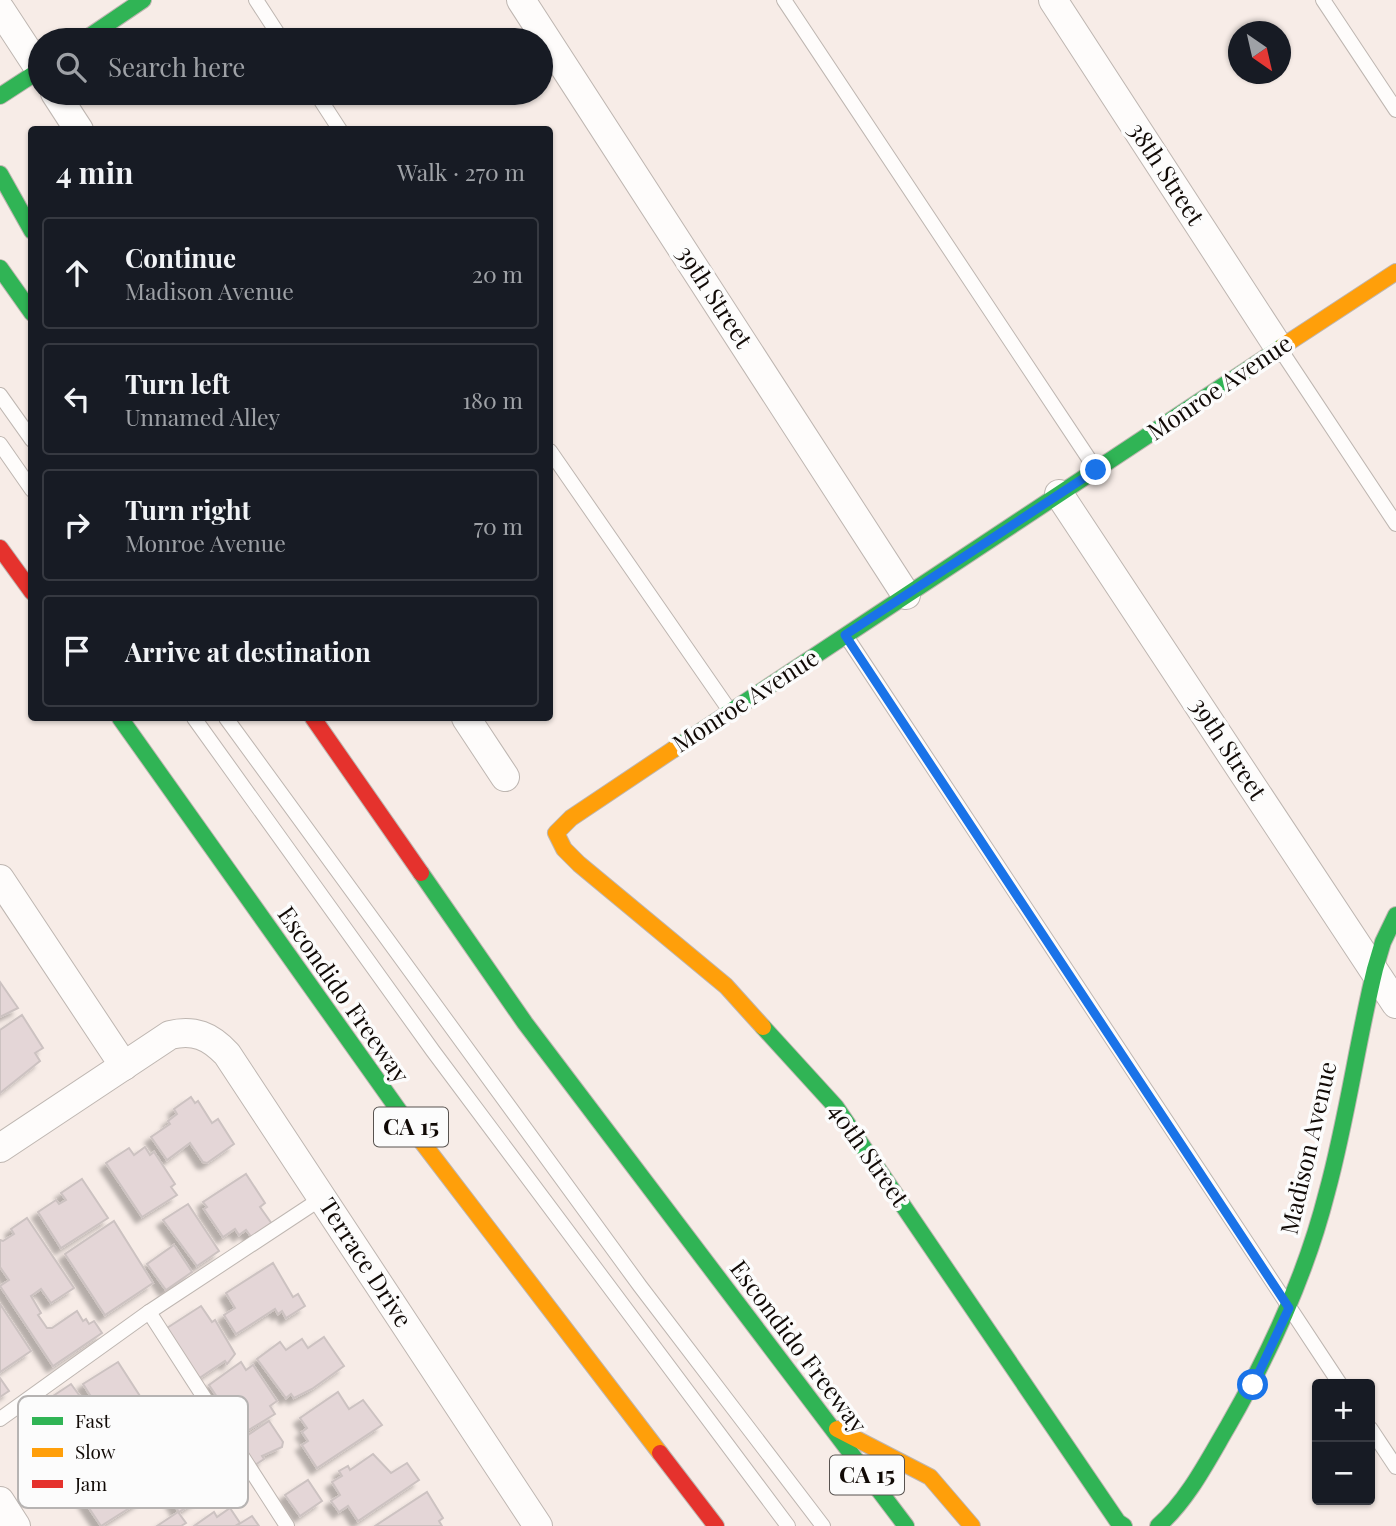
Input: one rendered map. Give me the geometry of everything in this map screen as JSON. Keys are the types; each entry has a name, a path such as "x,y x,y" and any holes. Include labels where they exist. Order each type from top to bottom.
{"main road":[{"path":"102,28 144,0"},
{"path":"0,96 28,78"},
{"path":"0,174 28,224"},
{"path":"0,268 28,307"},
{"name":"Monroe Avenue","path":"556,833 570,818 730,711 1396,272"},
{"path":"0,548 28,587"},
{"name":"Escondido Freeway","path":"122,721 384,1092 716,1526"},
{"name":"Escondido Freeway","path":"315,721 525,1023 906,1526"},
{"name":"40th Street","path":"556,833 564,849 579,864 726,986 836,1107 1118,1522 1124,1526"},
{"name":"Madison Avenue","path":"1158,1526 1216,1447 1253,1385 1289,1308 1316,1232 1382,937 1396,915"},
{"path":"828,1425 930,1477 972,1526"}],"street":[{"name":"39th Street","path":"521,0 539,28"},
{"name":"38th Street","path":"1053,0 1279,348"},
{"path":"0,9 28,52"},
{"name":"39th Street","path":"553,49 906,595"},
{"path":"63,105 76,126"},
{"name":"39th Street","path":"1059,494 1396,1004"},
{"path":"468,721 505,777"},
{"path":"0,879 124,1066 0,1148"},
{"name":"Terrace Drive","path":"124,1066 170,1035 198,1033 214,1040 227,1054 538,1526"},
{"path":"0,1501 16,1526"}],"lane":[{"path":"256,0 274,28"},
{"path":"784,0 1096,470"},
{"path":"1323,0 1396,110"},
{"path":"324,105 337,126"},
{"path":"1279,348 1396,524"},
{"path":"0,394 28,434"},
{"path":"0,444 28,484"},
{"path":"553,455 730,711"},
{"path":"845,635 1337,1379"},
{"path":"196,721 433,1051 788,1526"},
{"path":"228,721 640,1286 823,1526"},
{"path":"32,1396 149,1312 322,1198"},
{"path":"149,1312 203,1396"},
{"path":"0,1419 18,1406"},
{"path":"1375,1436 1396,1467"},
{"path":"248,1466 287,1526"}],"building":[{"path":"0,982 18,1008 0,1017"},
{"path":"22,1015 43,1048 35,1053 40,1061 0,1093 0,1030"},
{"path":"191,1097 195,1103 198,1101 212,1123 218,1119 234,1144 207,1163 203,1162 190,1143 167,1160 151,1137 170,1124 168,1121 177,1114 174,1109"},
{"path":"145,1147 150,1155 154,1152 175,1184 171,1187 177,1195 142,1217 106,1163 129,1148 134,1155"},
{"path":"246,1174 265,1203 260,1207 272,1224 252,1238 246,1230 239,1235 235,1229 223,1237 204,1209 207,1207 203,1202"},
{"path":"82,1179 108,1218 61,1248 38,1212 56,1200 59,1204 66,1200 61,1193"},
{"path":"188,1204 219,1251 197,1266 163,1220"},
{"path":"27,1218 74,1288 51,1303 41,1289 31,1296 41,1313 38,1315 47,1328 52,1328 77,1311 83,1321 86,1319 89,1324 94,1321 102,1333 53,1366 0,1286 9,1280 0,1267 0,1240 3,1241 14,1234 11,1229"},
{"path":"114,1221 153,1283 105,1315 65,1254"},
{"path":"174,1245 192,1272 166,1290 147,1264"},
{"path":"273,1263 293,1297 298,1294 305,1306 286,1318 282,1311 278,1314 275,1309 236,1334 224,1315 235,1308 226,1293"},
{"path":"0,1304 31,1351 0,1372"},
{"path":"201,1306 212,1322 215,1320 235,1354 227,1364 225,1361 198,1379 167,1328"},
{"path":"324,1337 344,1366 312,1389 294,1398 291,1394 286,1398 257,1359 280,1342 286,1350 302,1339 308,1348"},
{"path":"118,1362 140,1396 91,1396 83,1384"},
{"path":"241,1362 246,1370 253,1365 277,1401 270,1406 275,1414 248,1430 248,1396 216,1396 209,1385"},
{"path":"0,1378 9,1391 0,1397"},
{"path":"71,1384 80,1396 53,1396"},
{"path":"338,1392 349,1409 363,1400 382,1425 317,1468 302,1445 308,1441 302,1432 307,1428 300,1418"},
{"path":"269,1421 283,1442 282,1447 262,1456 264,1459 252,1467 248,1461 248,1435"},
{"path":"373,1454 391,1473 407,1463 419,1480 358,1521 348,1506 339,1512 331,1501 340,1495 332,1482 342,1476 339,1471 348,1466 350,1470"},
{"path":"308,1480 322,1501 300,1516 285,1495"},
{"path":"427,1492 443,1518 439,1521 442,1526 375,1526"},
{"path":"89,1508 129,1508 101,1526"},
{"path":"230,1508 240,1523 235,1526 194,1526 214,1512 217,1517"},
{"path":"178,1512 186,1523 181,1526 157,1526"},
{"path":"252,1516 259,1526 236,1526"}],"traffic: fast":[{"path":"102,28 143,0"},
{"path":"0,96 28,78"},
{"path":"0,174 28,224"},
{"path":"0,268 28,307"},
{"path":"674,749 1283,346"},
{"path":"122,721 412,1129"},
{"path":"421,873 525,1023 906,1526"},
{"path":"1158,1526 1179,1504 1205,1466 1258,1370 1298,1283 1334,1164 1375,969 1383,942 1396,915"},
{"path":"763,1027 836,1107 1118,1522 1124,1526"}],"traffic: slow":[{"path":"1283,346 1396,272"},
{"path":"674,749 571,818 556,833 564,849 579,864 726,986 763,1027"},
{"path":"412,1129 660,1453"},
{"path":"837,1429 930,1477 972,1526"}],"traffic: jam":[{"path":"0,548 28,586"},
{"path":"315,721 421,873"},
{"path":"660,1453 716,1526"}],"route":[{"path":"1096,470 845,635 1289,1308 1253,1385"}]}
